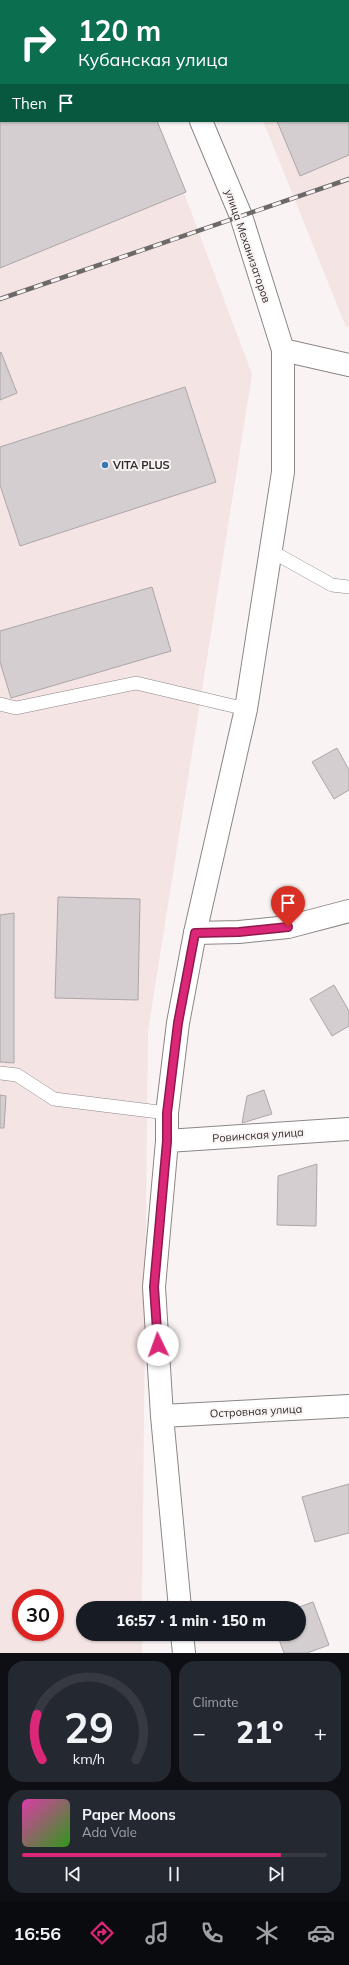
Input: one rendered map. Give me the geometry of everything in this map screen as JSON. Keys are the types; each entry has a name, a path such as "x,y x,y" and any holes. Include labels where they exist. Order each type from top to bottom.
{"street":[{"name":"улица Механизаторов","path":"179,1601 162,1416 154,1287 167,1141 167,1113 178,1023 195,933 246,709 283,472 283,350 241,216 201,122"},
{"path":"283,350 349,365"},
{"path":"195,933 239,932 288,927 349,911"},
{"name":"Ровинская улица","path":"167,1141 349,1129"},
{"name":"Островная улица","path":"162,1416 349,1406"},
{"path":"183,1641 184,1653"}],"lane":[{"path":"271,550 332,586 349,587"},
{"path":"0,704 16,708 136,683 246,709"},
{"path":"0,1073 17,1075 54,1099 167,1113"}],"shaded area":[{"path":"0,122 157,122 252,374 148,1031 142,1601 76,1601 76,1641 142,1641 142,1653 0,1653"},
{"path":"263,122 349,122 349,326 346,327"}],"building":[{"path":"0,122 157,122 186,192 0,268"},
{"path":"277,122 349,122 349,155 300,176"},
{"path":"1,352 17,393 0,400 0,353"},
{"name":"VITA PLUS","path":"185,387 216,482 20,546 0,485 0,447"},
{"path":"152,587 171,651 11,698 0,662 0,631"},
{"path":"337,748 349,770 349,790 334,799 312,762"},
{"path":"58,897 140,899 138,1000 55,998"},
{"path":"14,913 14,1063 0,1062 0,915"},
{"path":"334,985 349,1011 349,1026 332,1036 310,999"},
{"path":"264,1090 272,1114 242,1123 247,1096"},
{"path":"0,1095 6,1096 4,1128 0,1128"},
{"path":"317,1164 316,1226 277,1225 278,1176"},
{"path":"349,1484 349,1533 315,1542 302,1497"},
{"path":"313,1602 329,1645 307,1653 284,1653 280,1641 306,1641 306,1604"}],"railway":[{"path":"0,299 349,179"}],"place":[{"name":"VITA PLUS","path":"105,465"}],"route":[{"path":"158,1345 154,1287 167,1141 167,1113 178,1023 195,933 239,932 288,927"}]}
